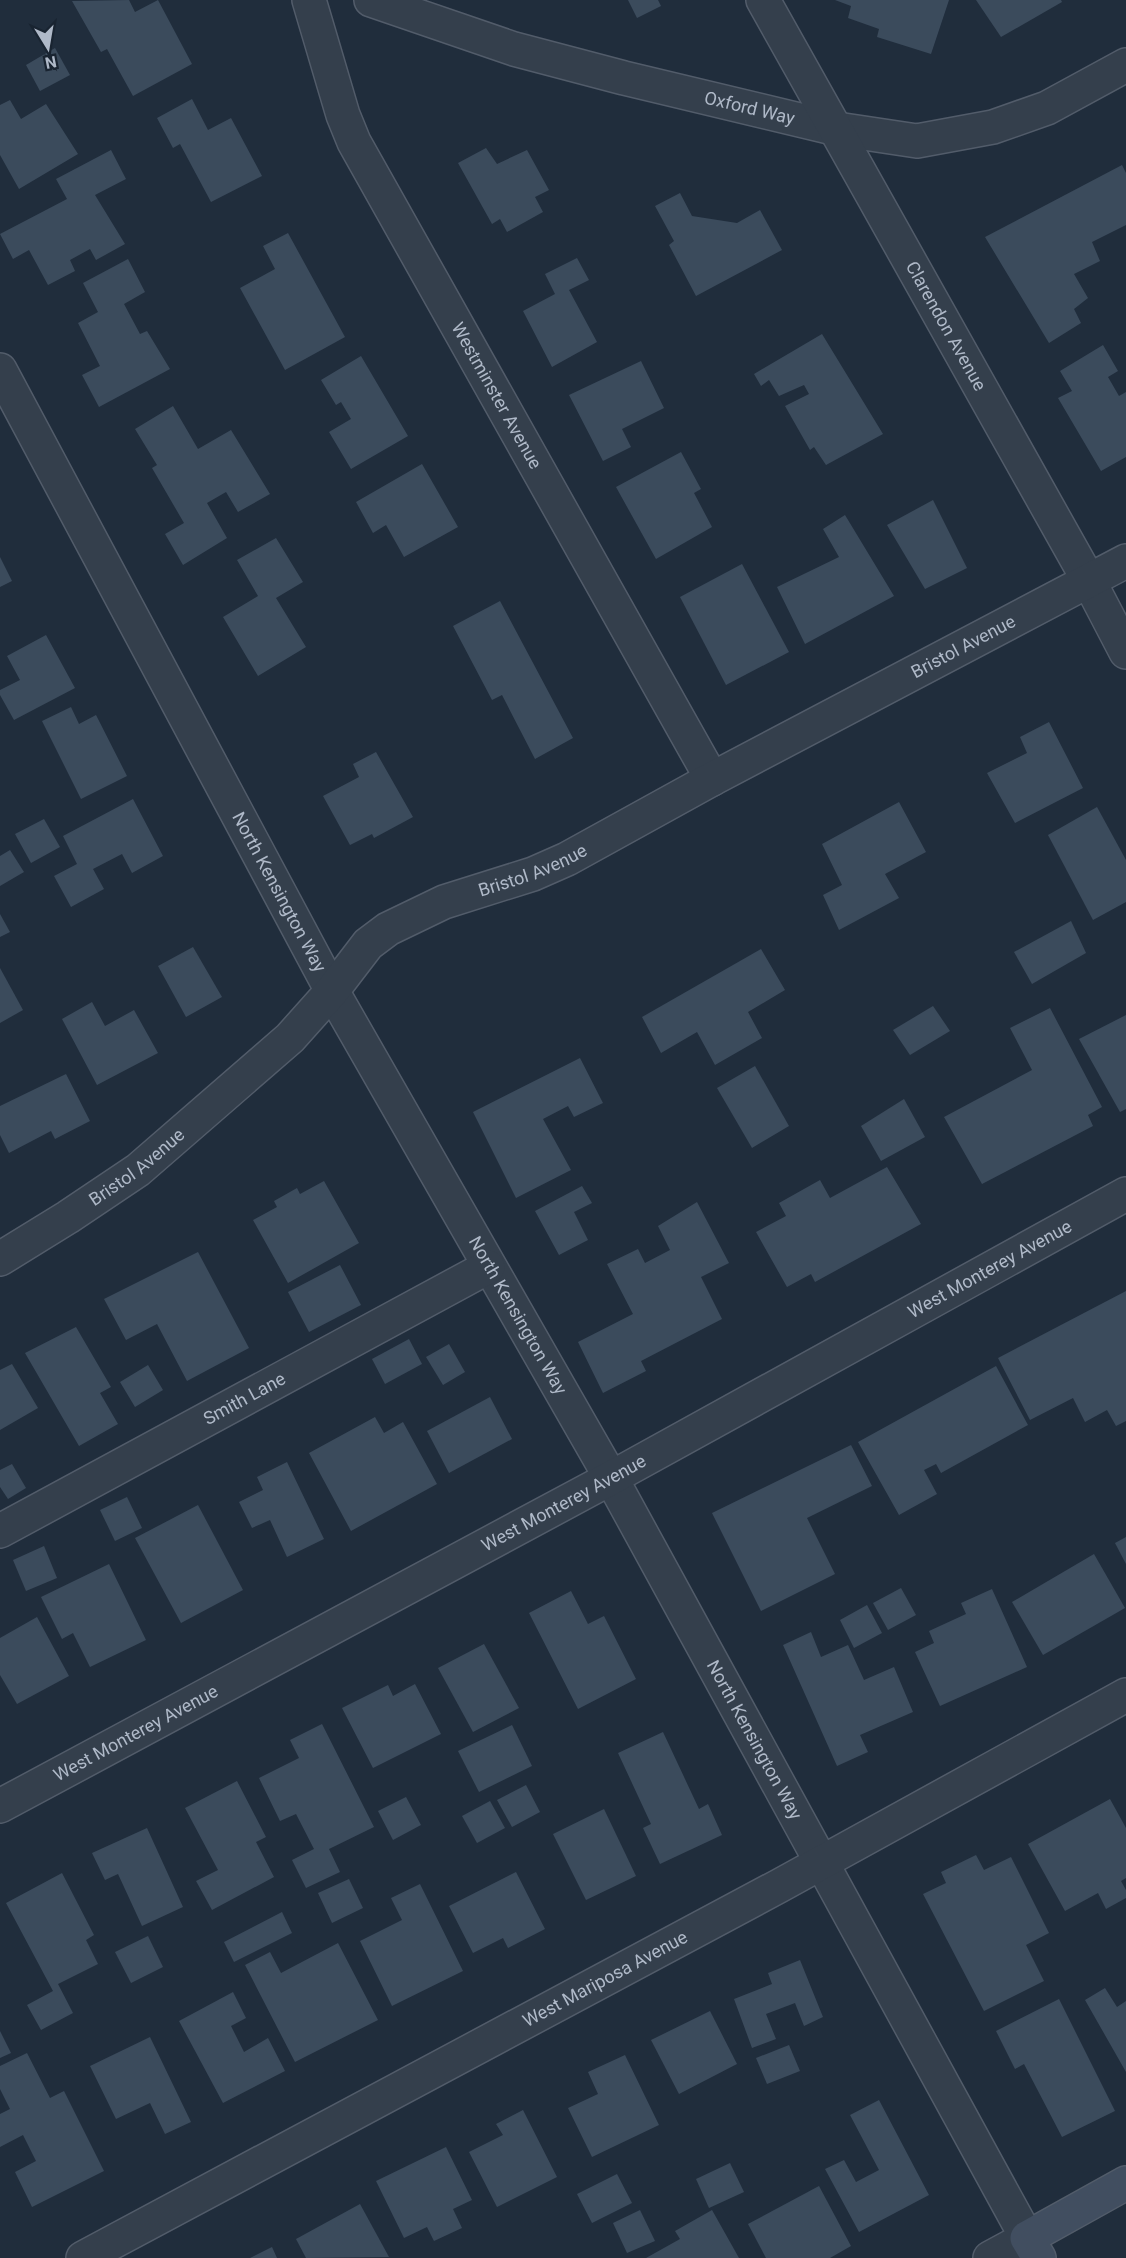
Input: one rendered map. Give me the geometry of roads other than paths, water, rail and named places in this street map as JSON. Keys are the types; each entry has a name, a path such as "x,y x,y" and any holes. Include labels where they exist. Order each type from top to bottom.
{"street":[{"name":"Westminster Avenue","path":"309,0 343,114 354,142 712,779"},
{"name":"Oxford Way","path":"371,0 514,49 624,78 837,129 917,141 993,127 1047,108 1126,65"},
{"name":"Clarendon Avenue","path":"764,0 1089,581 1126,652"},
{"name":"North Kensington Way","path":"0,370 332,991 611,1478 1033,2248"},
{"name":"Bristol Avenue","path":"0,1259 138,1170 290,1038 332,991 368,944 387,929 444,902 533,874 567,859 712,779 1126,561"},
{"name":"West Monterey Avenue","path":"0,1806 611,1478 1126,1194"},
{"name":"Smith Lane","path":"0,1531 488,1266"},
{"name":"West Mariposa Avenue","path":"83,2258 821,1863 1126,1695"},
{"path":"990,2258 1033,2248 1126,2183"}]}
